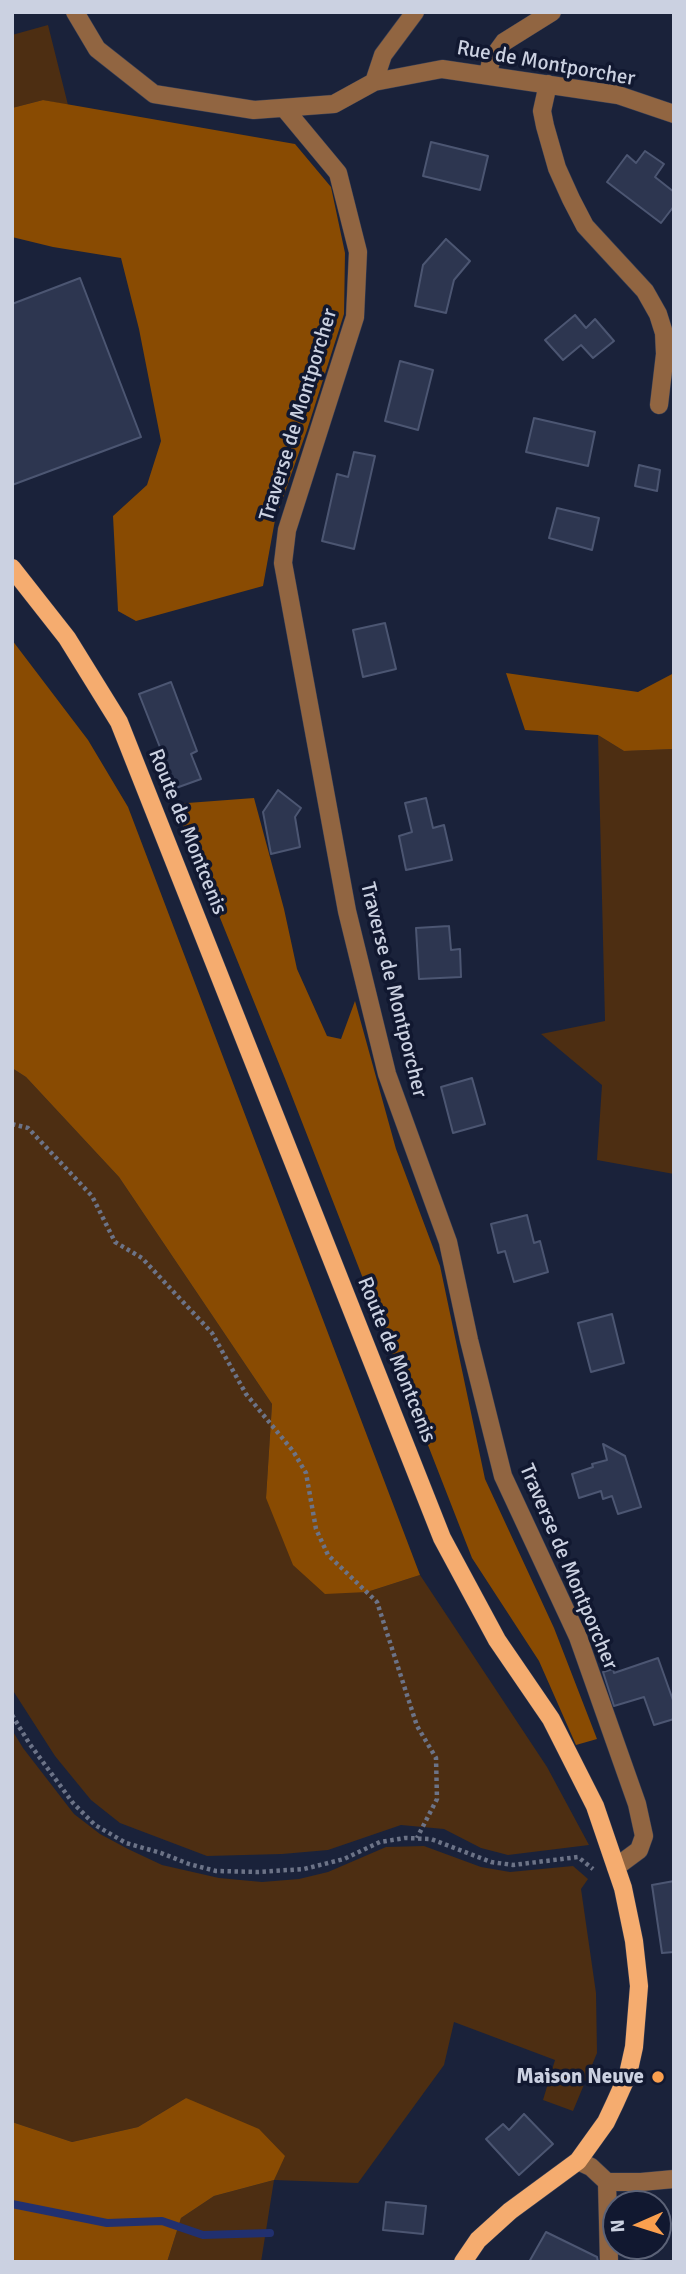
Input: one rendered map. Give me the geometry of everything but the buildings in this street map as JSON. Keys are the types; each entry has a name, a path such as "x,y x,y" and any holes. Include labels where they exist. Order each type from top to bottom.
{"main road":[{"name":"Route de Montcenis","path":"12,568 67,638 119,722 442,1538 497,1640 551,1719 595,1806 630,1917 639,1986 634,2047 628,2074 607,2122 572,2166 510,2211 478,2240 463,2262"}],"street":[{"name":"Rue de Montporcher","path":"75,12 97,49 154,94 254,110 334,104 374,82 442,69 618,95 674,114"},
{"path":"374,82 383,55 415,12"},
{"path":"488,75 491,60 504,42 552,12"},
{"path":"548,84 543,118 557,168 571,199 585,226 645,291 658,314 664,333 665,354 659,405"},
{"name":"Traverse de Montporcher","path":"284,108 338,173 358,252 355,317 287,530 283,563 344,897 387,1074 449,1242 469,1340 503,1476 578,1637 637,1804 644,1836 639,1850 616,1867"},
{"path":"572,2166 591,2167 607,2182 674,2179"},
{"path":"607,2182 608,2262"}],"path":[{"path":"12,1124 28,1128 92,1196 115,1242 142,1258 212,1333 246,1394 293,1451 306,1473 316,1529 328,1555 377,1602 417,1726 436,1758 437,1799 417,1838"},
{"path":"12,1715 73,1803 95,1825 126,1843 189,1864 216,1871 304,1869 344,1859 380,1842 417,1838 431,1839 491,1862 513,1865 578,1857 594,1870"}],"shaded area":[{"path":"48,25 68,105 43,100 12,108 12,35"},
{"path":"43,100 295,144 331,187 345,253 344,314 275,520 263,586 136,621 118,611 113,516 147,485 161,441 139,329 121,258 12,237 12,108"},
{"path":"12,640 88,740 128,807 420,1575 367,1592 325,1594 293,1565 266,1498 272,1404 119,1177 26,1077 12,1068"},
{"path":"506,673 638,692 674,673 674,749 624,751 598,735 525,730"},
{"path":"598,735 624,751 674,749 674,1174 597,1160 602,1085 541,1034 605,1021"},
{"path":"254,798 297,969 327,1036 341,1039 355,1001 396,1149 440,1266 485,1479 554,1628 597,1739 576,1745 539,1661 472,1558 286,1081 174,804"},
{"path":"12,1068 26,1077 119,1177 272,1404 266,1498 367,1592 420,1575 547,1767 589,1845 508,1855 481,1848 444,1829 401,1825 328,1850 207,1856 120,1823 91,1800 55,1756 12,1689"},
{"path":"12,1730 74,1814 100,1834 162,1865 219,1878 262,1882 299,1879 328,1872 386,1847 424,1846 481,1867 510,1872 573,1866 588,1879 581,1889 596,1993 597,2053 573,2111 543,2100 555,2060 454,2022 444,2065 358,2183 274,2180 186,2098 138,2127 72,2142 12,2122"},
{"path":"186,2098 259,2129 285,2156 274,2180 214,2196 181,2218 167,2262 12,2262 12,2122 72,2142 138,2127"},
{"path":"274,2180 261,2262 167,2262 181,2218 214,2196"}],"waterway":[{"path":"12,2204 107,2223 162,2221 203,2235 270,2233"}],"place":[{"name":"Maison Neuve","path":"658,2077"}]}
